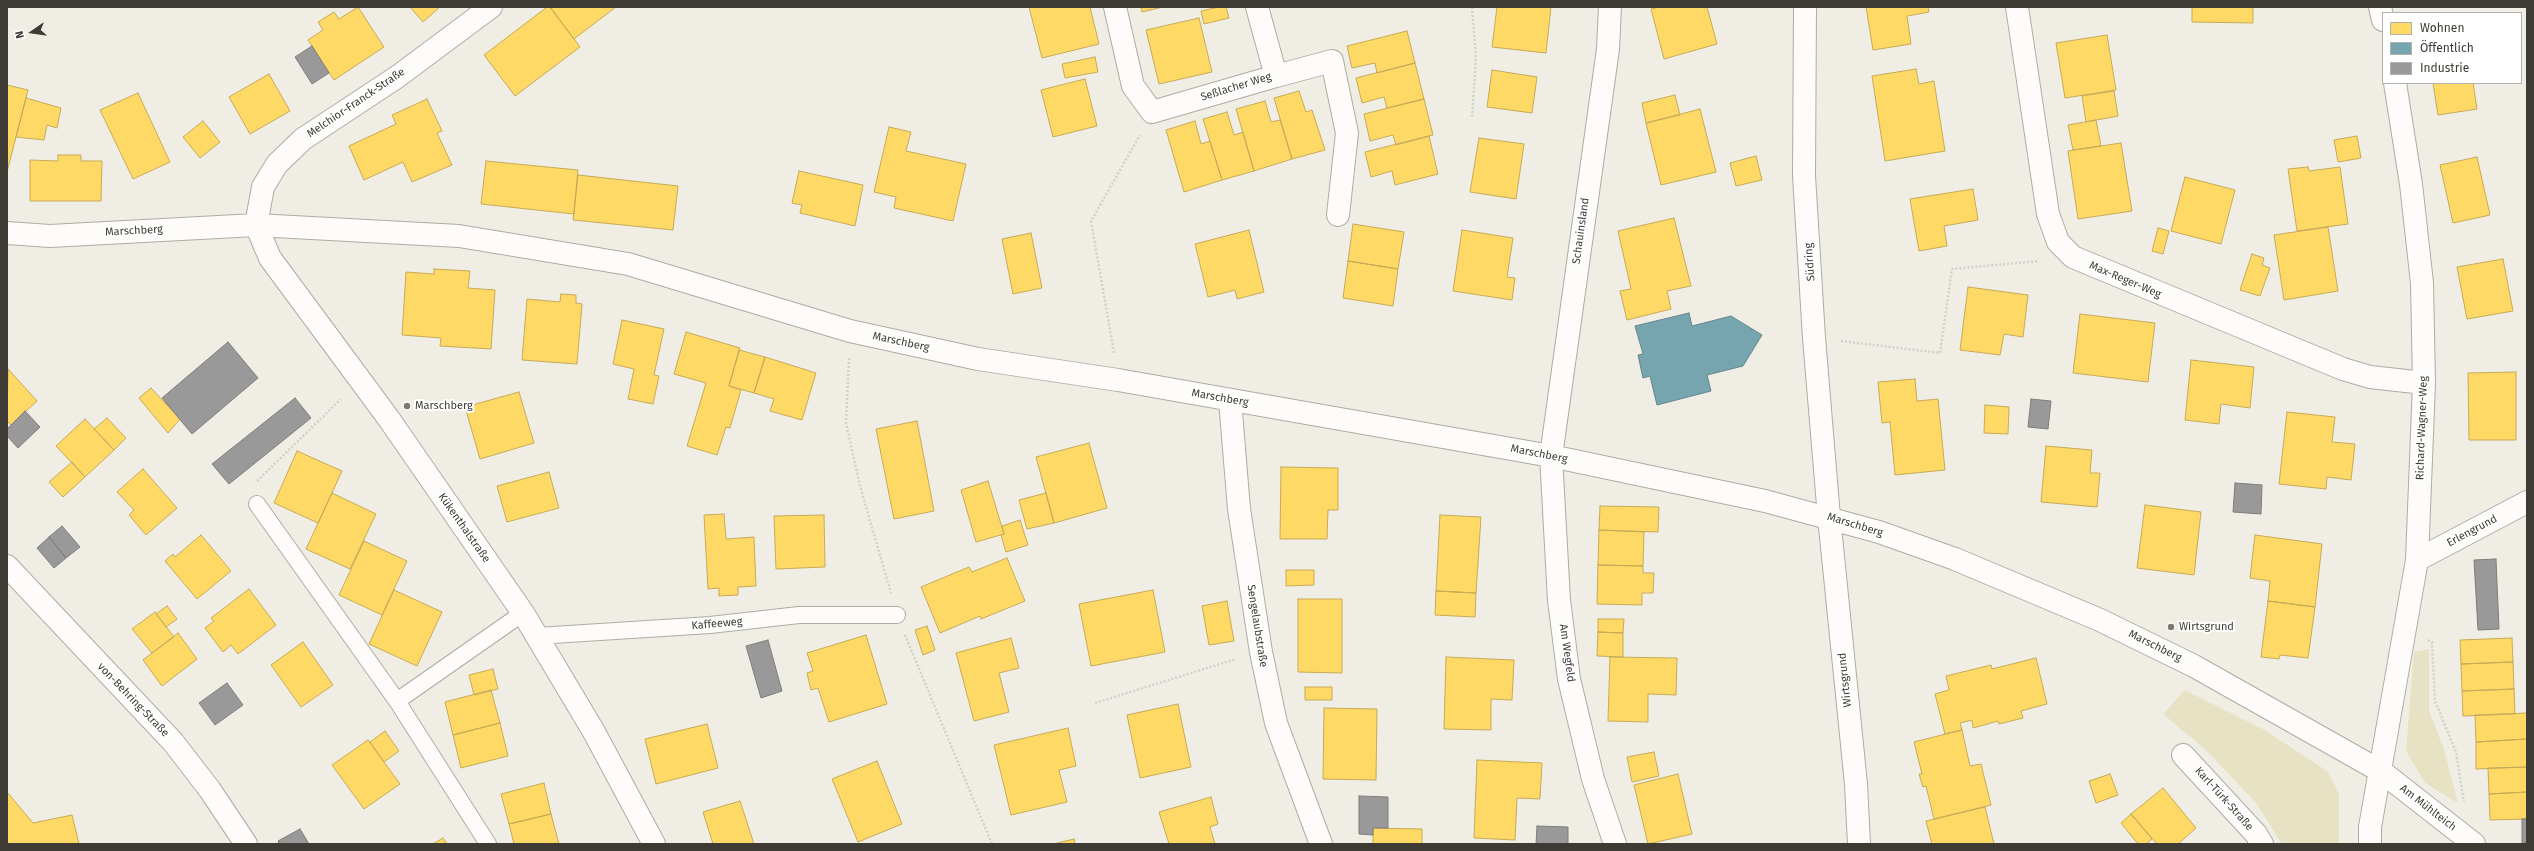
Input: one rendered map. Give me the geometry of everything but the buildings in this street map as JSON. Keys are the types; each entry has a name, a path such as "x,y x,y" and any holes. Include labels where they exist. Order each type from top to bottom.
{"street":[{"name":"Melchior-Franck-Straße","path":"256,224 263,187 276,164 303,139 397,77 491,7"},
{"path":"1114,7 1133,86 1152,112"},
{"name":"Seßlacher Weg","path":"1152,112 1276,76 1257,7"},
{"name":"Schauinsland","path":"1551,456 1608,49 1610,7"},
{"name":"Südring","path":"1805,7 1804,176 1814,338 1829,517"},
{"name":"Max-Reger-Weg","path":"2017,7 2048,214 2058,242 2073,257 2343,369 2370,377 2424,383"},
{"path":"1276,76 1332,61 1347,133 1338,215"},
{"name":"Richard-Wagner-Weg","path":"2382,772 2417,560 2424,383 2422,283 2411,184 2395,84"},
{"name":"Marschberg","path":"7,233 50,236 256,224 459,236 628,264 850,331 978,359 1118,380 1551,456 1765,501 1829,517 1879,532 1948,557 2100,620 2194,666 2382,772"},
{"name":"Kükenthalstraße","path":"256,224 270,258 360,381 523,613 594,732 654,844"},
{"name":"Sengelaubstraße","path":"1230,400 1239,509 1261,652 1276,724 1322,844"},
{"name":"Am Wegfeld","path":"1551,456 1559,600 1569,679 1593,779 1615,844"},
{"name":"Erlengrund","path":"2417,560 2527,502"},
{"name":"Wirtsgrund","path":"1829,517 1856,784 1859,844"},
{"name":"von-Behring-Straße","path":"7,566 172,742 210,790 246,844"},
{"name":"Karl-Türk-Straße","path":"2183,755 2262,844"},
{"path":"2370,844 2370,828 2382,772"},
{"name":"Am Mühlteich","path":"2382,772 2472,843"}],"lane":[{"path":"257,504 397,701 488,844"},
{"path":"397,701 523,613"},
{"name":"Kaffeeweg","path":"537,636 710,625 799,615 897,615"}],"path":[{"path":"1472,7 1476,58 1472,118"},
{"path":"1111,324 1091,221 1152,112"},
{"path":"1814,338 1940,353 1952,270 2073,257"},
{"path":"257,504 249,489 360,381"},
{"path":"2406,629 2432,642 2435,701 2456,752 2472,843"},
{"path":"1095,703 1261,652"}],"shaded area":[{"path":"2429,649 2429,711 2444,749 2458,803 2425,783 2406,751 2414,652"},
{"path":"2185,690 2263,729 2327,771 2339,793 2339,844 2282,844 2256,803 2207,751 2163,714"}],"place":[{"name":"Marschberg","path":"407,406"},
{"name":"Wirtsgrund","path":"2171,627"}]}
